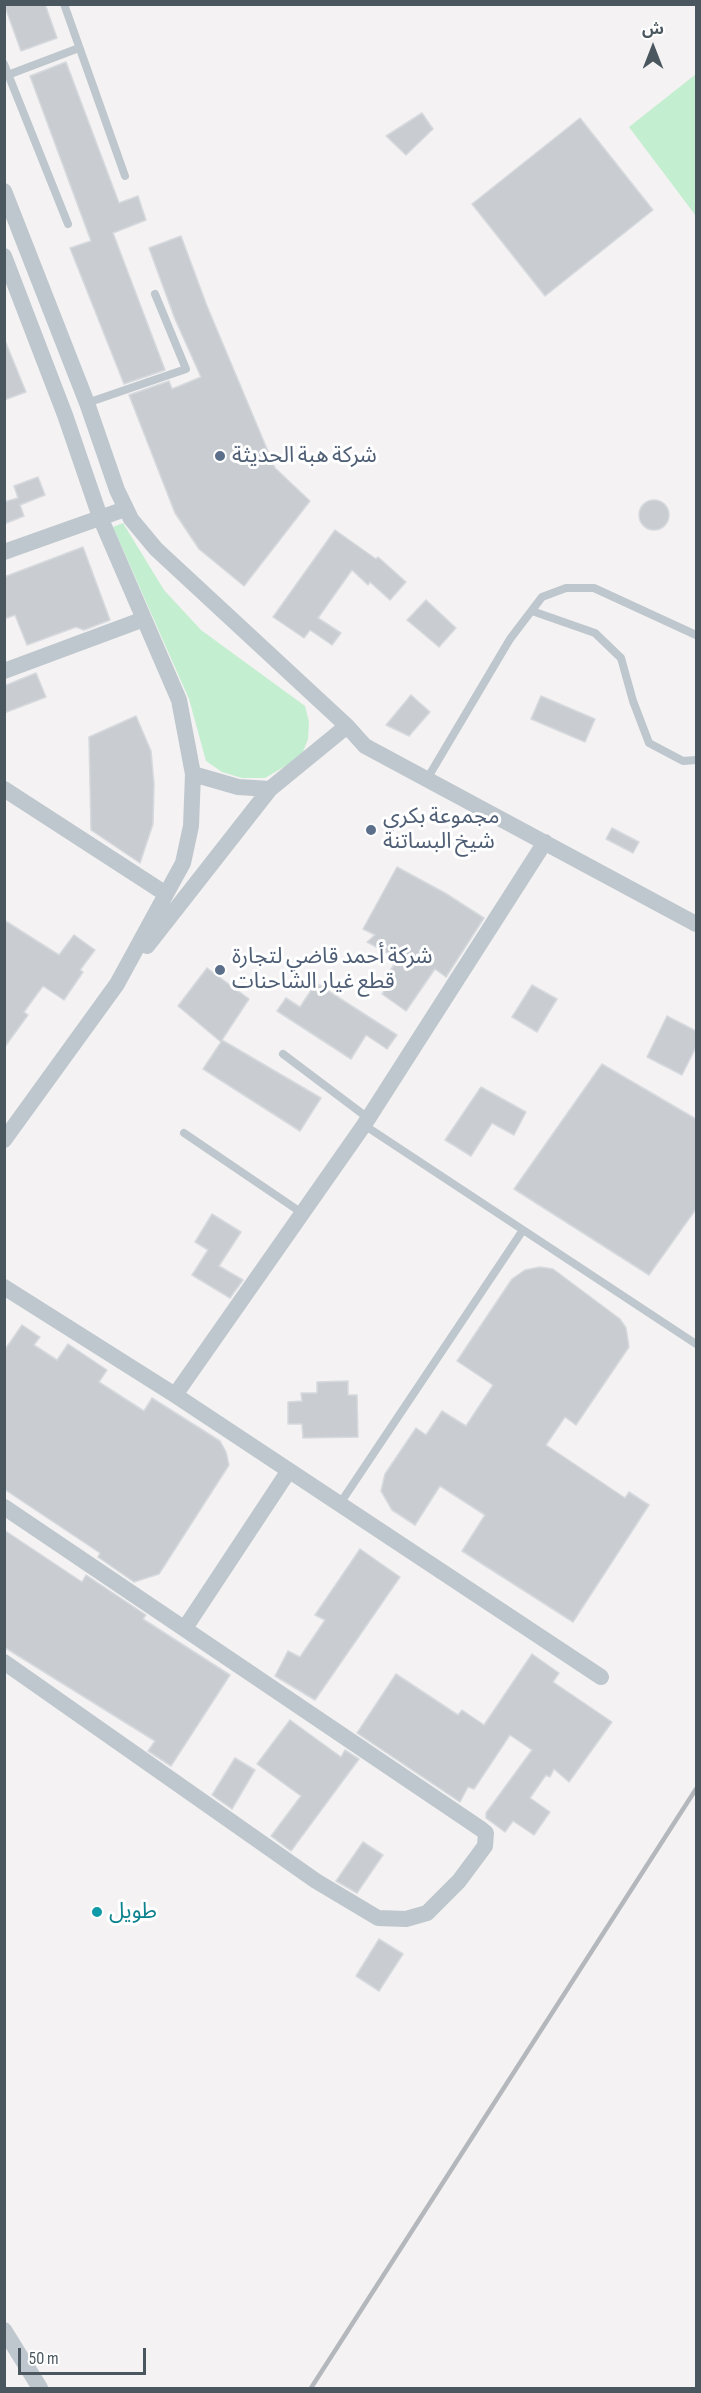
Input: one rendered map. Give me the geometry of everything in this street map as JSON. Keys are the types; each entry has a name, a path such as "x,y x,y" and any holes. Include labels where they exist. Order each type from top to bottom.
{"street":[{"path":"4,190 87,403 125,508 156,549 347,726 365,746 696,924"},
{"path":"4,256 66,415 100,517 179,700 193,774 191,826 183,862 117,984"},
{"path":"4,552 125,508"},
{"path":"4,671 144,619"},
{"path":"6,1134 117,984 270,789 347,726"},
{"path":"193,774 231,786 270,789"},
{"path":"4,789 166,894"},
{"path":"175,1395 366,1121 545,842"},
{"path":"4,1287 175,1395 288,1472 601,1677"},
{"path":"185,1628 288,1472"},
{"path":"4,1507 486,1833 485,1846 473,1865 435,1907 416,1918 378,1918 316,1881 4,1662"},
{"path":"4,2330 40,2388"}],"lane":[{"path":"64,4 125,176"},
{"path":"7,76 80,48"},
{"path":"4,64 68,224"},
{"path":"87,403 186,369 155,294"},
{"path":"427,779 510,639 542,597 566,588 594,588 696,635"},
{"path":"532,611 595,633 621,658 633,701 649,743 683,761 696,760"},
{"path":"283,1054 366,1121 523,1230 696,1344"},
{"path":"184,1133 302,1213"},
{"path":"339,1505 523,1230"}],"green space":[{"path":"696,74 696,216 629,127"},
{"path":"123,523 164,590 201,630 305,706 309,722 308,739 301,757 265,778 242,778 222,772 206,761 189,699 113,527"}],"building":[{"path":"4,4 45,4 57,38 21,51"},
{"path":"66,62 119,203 138,196 146,220 113,233 165,370 124,384 70,248 91,241 30,76"},
{"path":"422,113 433,129 406,155 386,136"},
{"path":"580,118 653,210 545,296 472,204"},
{"path":"181,236 207,306 275,468 310,501 244,586 199,549 175,513 129,395 169,381 172,389 201,377 175,319 149,248"},
{"path":"4,338 26,392 4,400"},
{"path":"38,477 45,495 20,505 24,516 4,524 4,502 18,498 14,486"},
{"path":"654,500 665,504 669,515 665,526 654,530 643,526 639,515 643,504"},
{"path":"335,530 376,559 378,557 406,582 390,600 370,582 368,585 352,570 318,618 341,633 332,645 310,630 304,638 273,617"},
{"path":"83,547 110,620 84,630 76,627 27,645 15,615 4,619 4,577"},
{"path":"426,600 456,628 439,647 407,620"},
{"path":"36,673 46,697 4,713 4,686"},
{"path":"411,695 430,712 409,736 386,725"},
{"path":"541,696 595,719 585,742 531,719"},
{"path":"136,716 151,751 154,784 153,824 140,863 91,830 89,737"},
{"path":"612,828 639,842 633,853 606,839"},
{"path":"397,867 445,893 484,918 446,977 435,969 406,1011 382,994 393,978 387,975 398,959 367,942 375,935 363,929"},
{"path":"4,920 59,955 74,935 95,950 80,970 83,972 64,1000 43,986 24,1012 28,1015 4,1048"},
{"path":"207,968 249,999 222,1040 321,1098 300,1131 203,1069 221,1042 178,1006"},
{"path":"316,983 397,1035 387,1049 366,1035 351,1059 277,1011 286,998 300,1007"},
{"path":"532,985 557,999 537,1032 512,1017"},
{"path":"667,1016 696,1031 696,1047 682,1075 647,1057"},
{"path":"602,1064 696,1119 696,1209 649,1275 514,1189"},
{"path":"481,1087 526,1112 514,1135 492,1123 471,1156 445,1140"},
{"path":"212,1214 241,1232 219,1266 243,1280 230,1298 192,1275 208,1250 195,1242"},
{"path":"540,1267 553,1269 620,1319 626,1328 629,1347 576,1425 565,1417 546,1445 625,1498 629,1492 649,1505 573,1622 462,1551 485,1515 440,1486 415,1525 392,1510 381,1491 385,1474 416,1428 426,1435 442,1411 466,1426 493,1385 457,1361 512,1279 525,1270"},
{"path":"22,1325 40,1337 34,1345 57,1360 68,1344 107,1370 99,1382 144,1411 152,1398 220,1441 229,1465 159,1574 134,1582 98,1557 100,1553 4,1489 4,1351"},
{"path":"348,1381 348,1395 357,1395 358,1437 303,1438 302,1424 288,1424 288,1402 302,1401 301,1393 317,1393 317,1382"},
{"path":"4,1530 82,1582 86,1575 146,1615 143,1619 230,1675 171,1766 148,1751 155,1741 4,1647"},
{"path":"360,1549 400,1577 315,1700 275,1676 288,1651 300,1657 325,1620 315,1615"},
{"path":"532,1654 559,1673 553,1682 612,1722 569,1782 554,1769 550,1777 546,1775 530,1798 550,1812 534,1835 513,1821 505,1832 486,1818 486,1813 532,1750 510,1735 474,1789 468,1787 460,1802 357,1733 396,1674 458,1715 462,1710 484,1725"},
{"path":"290,1720 341,1757 345,1750 359,1759 291,1851 271,1836 301,1796 257,1764"},
{"path":"235,1758 255,1770 232,1809 212,1795"},
{"path":"363,1842 383,1855 357,1893 336,1881"},
{"path":"379,1939 403,1954 379,1991 356,1976"}],"railway":[{"path":"311,2388 696,1789"}],"place":[{"name":"شركة هبة الحديثة","path":"220,456"},
{"name":"مجموعة بكري شيخ البساتنة","path":"371,830"},
{"name":"شركة أحمد قاضي لتجارة قطع غيار الشاحنات","path":"220,970"},
{"name":"طويل","path":"97,1912"}]}
